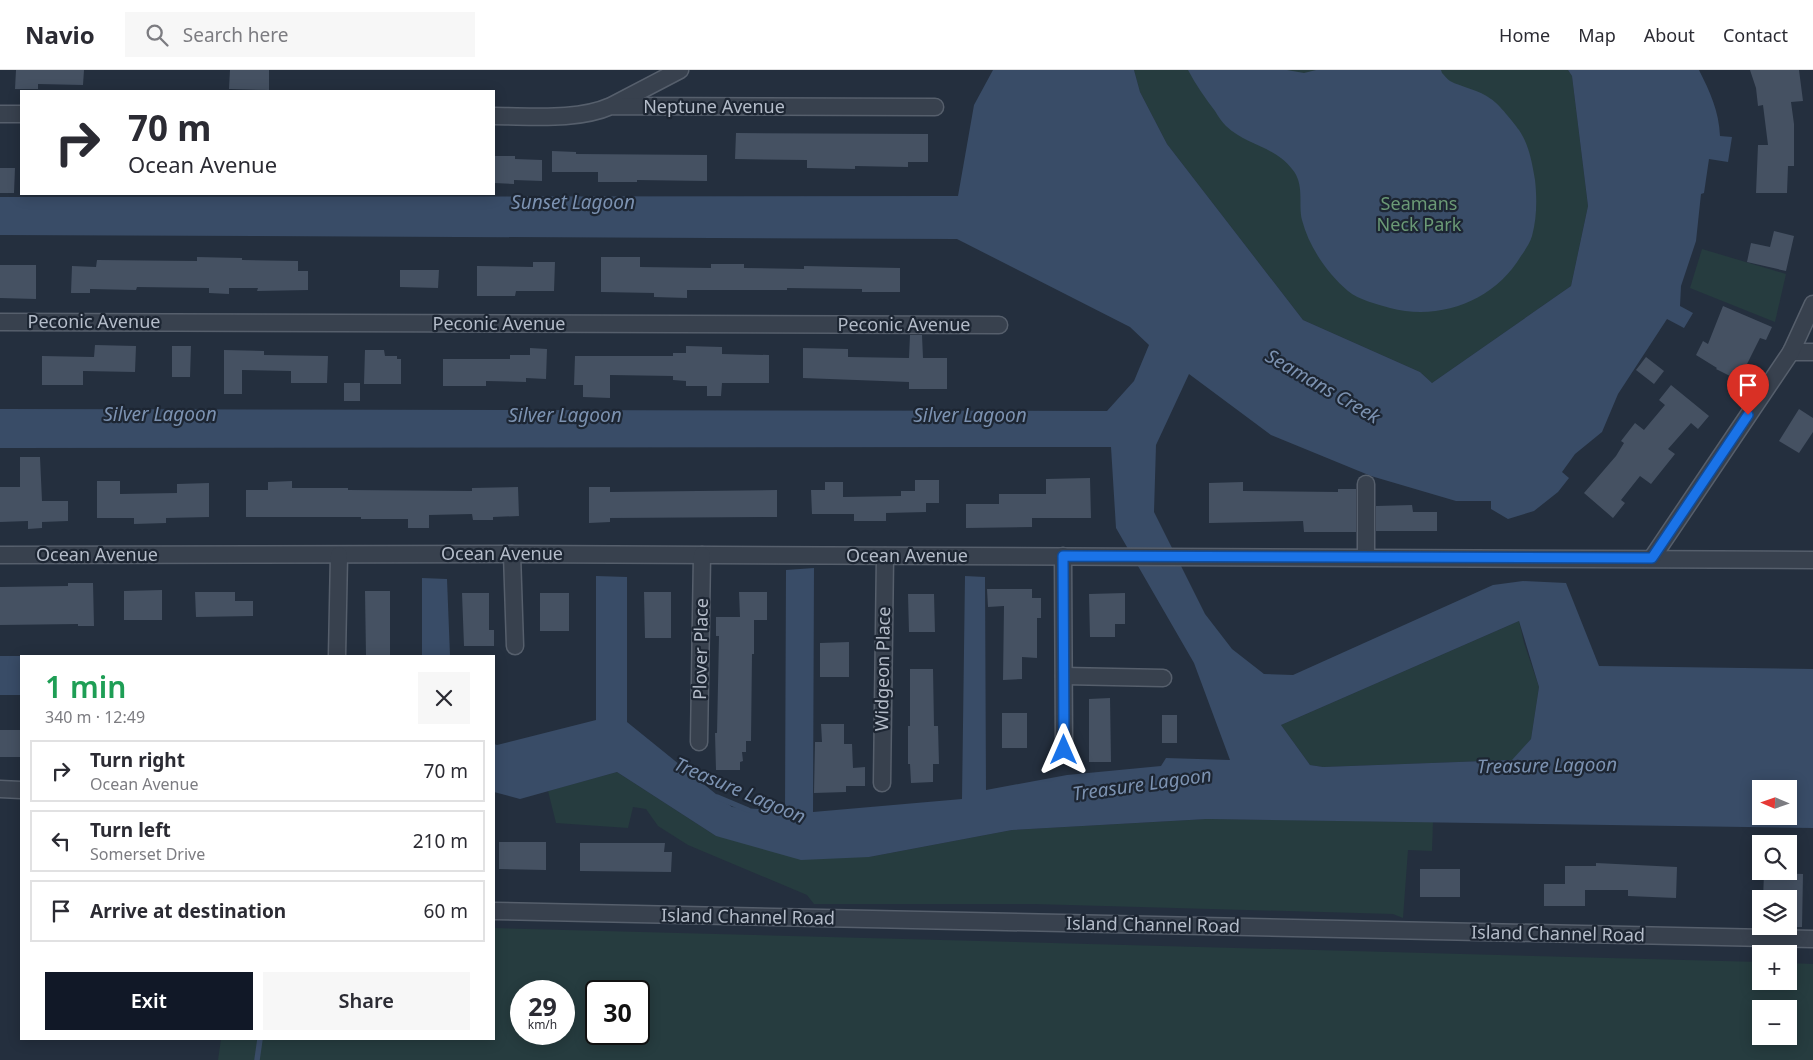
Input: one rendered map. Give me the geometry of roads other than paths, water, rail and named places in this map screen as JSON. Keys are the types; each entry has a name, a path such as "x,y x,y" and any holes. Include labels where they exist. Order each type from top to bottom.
{"street":[{"path":"611,106 680,70"},
{"name":"Neptune Avenue","path":"495,116 595,113 611,106 936,107"},
{"path":"0,114 20,114"},
{"path":"1652,558 1791,352 1813,304"},
{"name":"Peconic Avenue","path":"0,322 999,325"},
{"path":"1791,352 1813,352"},
{"path":"1366,484 1366,557"},
{"path":"512,554 515,646"},
{"name":"Ocean Avenue","path":"0,555 512,554 1813,560"},
{"path":"337,655 339,555"},
{"name":"Plover Place","path":"700,742 702,555"},
{"name":"Widgeon Place","path":"882,783 885,556"},
{"path":"1063,556 1064,750"},
{"path":"1064,676 1164,678"},
{"path":"0,790 20,790"},
{"name":"Island Channel Road","path":"495,911 1813,940"}],"water":[{"path":"993,70 1134,70 1140,92 1167,144 1303,320 1420,372 1432,383 1571,286 1588,206 1572,76 1568,70 1699,70 1716,110 1720,136 1732,137 1728,162 1709,159 1704,193 1701,194 1696,241 1681,286 1680,306 1693,313 1684,328 1667,319 1618,394 1602,432 1575,454 1562,472 1569,478 1558,492 1534,511 1508,519 1491,509 1491,501 1456,501 1371,476 1271,435 1189,374 1156,445 1154,512 1205,614 1232,649 1264,674 1293,675 1493,585 1523,581 1566,583 1599,666 1813,669 1813,828 1207,819 1012,830 869,857 801,860 716,836 617,772 520,799 495,792 495,744 596,720 596,576 627,577 627,722 732,807 785,811 786,570 814,568 813,812 962,799 965,576 985,577 986,790 1067,775 1161,766 1166,758 1230,760 1194,663 1116,528 1111,447 0,448 0,409 1107,411 1134,381 1149,345 1130,327 957,239 0,235 0,197 958,196 974,105","holes":["1519,621 1539,687 1531,739 1512,760 1323,767 1310,765 1281,725"]},
{"path":"1188,70 1287,70 1304,73 1316,70 1441,70 1450,81 1481,93 1494,101 1519,130 1528,148 1535,180 1535,222 1529,244 1510,272 1496,285 1481,296 1464,304 1428,312 1409,311 1390,308 1357,297 1333,276 1314,250 1302,220 1300,188 1292,169 1277,155 1242,138 1226,126"},
{"path":"422,578 447,579 450,655 422,655"},
{"path":"0,656 20,656 20,695 0,695"}],"waterway":[{"name":"Treasure Lagoon","path":"717,797 748,810"},
{"path":"257,1060 260,1040"}],"water label":[{"name":"Sunset Lagoon","path":"573,202"},
{"name":"Seamans Creek","path":"1323,386"},
{"name":"Silver Lagoon","path":"160,414"},
{"name":"Silver Lagoon","path":"565,415"},
{"name":"Silver Lagoon","path":"970,415"}],"park label":[{"name":"Seamans Neck Park","path":"1419,214"}]}
